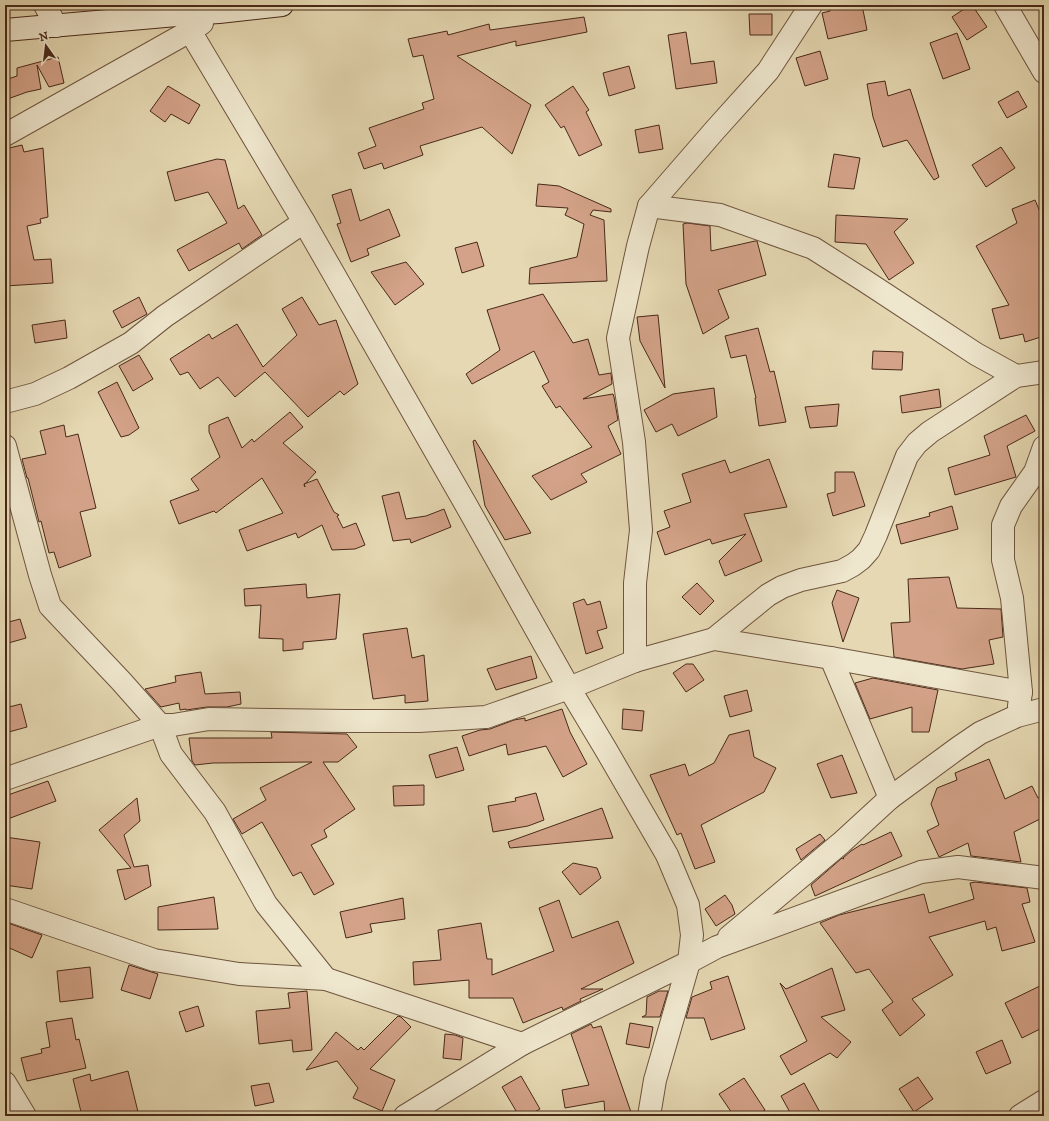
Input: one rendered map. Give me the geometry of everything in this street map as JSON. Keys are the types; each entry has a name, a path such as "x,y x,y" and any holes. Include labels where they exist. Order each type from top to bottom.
{"street":[{"path":"45,5 56,26"},
{"path":"5,30 187,17 282,5"},
{"path":"635,661 635,583 642,530 634,442 618,338 638,246 649,206 768,71 811,5"},
{"path":"1005,5 1044,72"},
{"path":"5,135 187,17"},
{"path":"187,17 569,688 666,855 688,905 692,935 689,962 655,1080 649,1116"},
{"path":"649,206 720,215 813,248 865,280 976,354 1016,376"},
{"path":"5,402 35,394 70,378 131,343 165,316 304,222"},
{"path":"5,779 160,726 209,718 419,721 486,717 569,688 635,661 714,639 768,595 782,587 801,580 842,570 861,559 869,550 907,456 916,443 930,432 1016,376 1044,372"},
{"path":"5,446 40,575 50,606 121,681 160,726 171,754 215,812 266,904 326,979"},
{"path":"1018,716 1021,692 1012,598 1004,560 1003,525 1011,506 1035,472 1044,448"},
{"path":"714,639 1021,692"},
{"path":"831,658 890,798"},
{"path":"717,947 835,848 890,798 980,733 1018,716 1044,709"},
{"path":"406,1116 522,1044 717,947 921,872 958,867 1044,878"},
{"path":"5,909 154,960 239,974 326,979 522,1044"},
{"path":"5,1083 24,1116"}],"building":[{"path":"829,5 862,5 867,30 828,39 822,13 830,11"},
{"path":"972,5 987,27 967,40 952,17"},
{"path":"749,14 772,14 772,35 750,35"},
{"path":"584,17 587,32 516,46 516,41 457,56 531,105 512,154 482,127 420,146 423,155 384,169 382,163 364,169 358,153 376,146 369,128 424,109 422,103 434,99 423,55 413,57 408,39 447,31 448,35 489,24 490,30"},
{"path":"686,32 691,64 714,61 717,83 676,89 668,35"},
{"path":"957,33 970,69 943,79 930,43"},
{"path":"820,51 828,79 805,86 796,58"},
{"path":"58,57 64,83 49,87 37,65 41,89 27,92 5,100 5,80 17,76 17,68"},
{"path":"629,66 635,88 609,96 603,73"},
{"path":"885,81 888,96 910,89 939,177 934,180 907,140 883,147 873,117 867,84"},
{"path":"168,86 200,105 189,124 171,114 165,122 150,111"},
{"path":"573,86 589,110 586,112 602,145 579,156 564,126 561,128 545,105"},
{"path":"1018,91 1027,107 1007,118 998,102"},
{"path":"659,125 663,149 639,153 635,130"},
{"path":"22,145 24,152 43,148 48,217 40,219 41,223 27,226 34,260 51,259 53,283 5,286 5,149"},
{"path":"1001,147 1015,168 986,187 972,165"},
{"path":"834,154 860,158 854,189 828,187"},
{"path":"217,159 225,160 238,209 244,205 262,235 242,249 239,243 189,271 177,250 227,223 208,192 175,201 167,172"},
{"path":"538,184 559,186 611,209 611,212 593,210 590,215 604,220 607,281 529,284 530,268 577,257 584,224 565,215 568,208 536,206"},
{"path":"351,189 360,221 389,209 400,236 367,249 369,255 351,262 337,224 341,223 332,195"},
{"path":"1035,200 1044,221 1044,336 1025,342 1023,334 1000,339 992,309 1009,305 976,246 1017,223 1012,209"},
{"path":"836,215 908,219 894,232 914,263 889,280 866,244 835,242"},
{"path":"687,223 710,226 711,251 757,241 766,275 718,290 729,318 703,334 686,284 683,224"},
{"path":"477,242 484,266 462,273 455,248"},
{"path":"406,262 424,284 395,305 371,272"},
{"path":"543,294 573,343 588,339 599,375 611,373 612,384 583,399 613,394 618,420 608,426 621,454 581,474 587,482 551,500 532,476 592,447 560,406 556,408 542,386 549,382 534,351 472,384 466,374 500,350 487,310"},
{"path":"139,297 147,314 122,328 113,311"},
{"path":"302,297 319,325 336,320 358,384 344,395 340,391 308,417 265,372 235,397 218,377 200,389 188,372 180,375 170,359 209,334 212,339 237,324 263,367 297,335 282,309"},
{"path":"658,315 665,388 640,341 637,317"},
{"path":"65,320 67,338 35,343 32,325"},
{"path":"758,328 770,372 774,371 786,422 759,426 756,398 746,355 731,358 725,336"},
{"path":"873,351 903,352 902,370 872,369"},
{"path":"139,355 153,379 133,391 119,366"},
{"path":"117,382 139,428 129,435 121,437 98,392"},
{"path":"714,388 717,417 678,436 672,424 656,432 644,410 673,394"},
{"path":"939,389 941,407 902,413 900,396"},
{"path":"839,404 837,426 810,428 805,407"},
{"path":"290,412 303,427 283,443 316,472 305,483 317,479 334,512 339,515 337,516 343,528 356,523 365,545 355,549 332,550 322,525 298,538 296,533 247,551 239,530 283,513 262,478 216,513 214,511 179,524 170,501 199,490 191,479 220,457 209,432 209,425 228,417 242,448 252,439 254,442"},
{"path":"1026,415 1035,431 1007,446 1016,477 955,495 948,468 990,455 984,436"},
{"path":"64,425 66,437 78,434 96,508 80,512 91,556 59,568 54,552 49,553 22,459 46,454 40,431"},
{"path":"475,440 531,533 505,540 485,506 473,441"},
{"path":"769,459 787,507 744,514 762,561 725,576 719,561 746,534 712,544 710,539 665,555 657,532 670,527 664,511 691,502 682,474 725,460 730,473"},
{"path":"835,472 854,472 865,506 833,516 827,494 835,492"},
{"path":"399,492 406,519 426,516 444,509 451,527 411,543 410,539 393,541 382,496"},
{"path":"952,506 958,529 901,544 896,525 930,516 929,513"},
{"path":"949,577 957,608 1001,609 1003,637 989,640 994,664 962,669 894,657 891,623 910,622 908,579"},
{"path":"697,583 714,601 700,615 682,597"},
{"path":"306,584 307,598 340,594 336,639 303,642 303,649 283,651 283,639 259,638 261,605 245,606 244,589"},
{"path":"837,590 859,598 843,642 832,603"},
{"path":"584,599 587,605 600,601 607,628 597,631 603,648 586,654 573,603"},
{"path":"20,619 26,638 5,644 5,623"},
{"path":"407,628 412,658 424,655 428,701 405,703 405,695 373,699 363,634"},
{"path":"531,656 537,678 496,690 487,669"},
{"path":"686,664 693,664 704,680 686,692 673,673"},
{"path":"201,672 205,694 240,692 241,704 227,707 207,707 180,710 179,703 161,707 145,689 176,682 175,676"},
{"path":"873,678 938,690 929,732 912,732 912,707 870,719 855,683"},
{"path":"747,690 752,711 730,717 724,696"},
{"path":"21,704 27,727 5,733 5,708"},
{"path":"562,709 570,732 587,764 563,777 546,746 508,755 506,744 469,756 462,736 480,730 490,729 514,720 525,718 525,721"},
{"path":"623,709 644,711 642,731 622,729"},
{"path":"749,730 754,757 776,768 764,792 701,825 715,862 695,869 681,833 677,835 650,775 685,764 689,776 714,763 729,735"},
{"path":"271,732 347,734 357,747 338,762 323,762 355,809 324,830 327,837 311,845 334,884 314,895 301,872 293,876 262,822 242,834 233,819 266,800 260,788 312,762 213,763 195,765 192,761 189,738 272,738"},
{"path":"457,747 464,770 436,778 429,755"},
{"path":"842,755 857,793 831,798 817,764"},
{"path":"989,759 1005,799 1032,786 1038,798 1044,796 1044,817 1014,832 1021,862 971,856 968,843 939,857 927,831 939,825 931,804 937,788 957,780 955,773"},
{"path":"48,781 56,801 5,820 5,796"},
{"path":"424,785 424,805 394,806 393,786"},
{"path":"536,793 544,820 528,826 493,832 488,806 516,801 515,798"},
{"path":"137,798 140,821 124,835 134,867 148,865 151,886 125,900 117,870 131,868 99,830"},
{"path":"602,808 613,838 510,848 508,842"},
{"path":"891,832 902,856 815,896 811,885 842,858 844,859 843,858 851,851 862,844 863,845"},
{"path":"820,834 825,840 801,860 796,849"},
{"path":"5,837 40,842 32,889 5,885"},
{"path":"573,863 597,868 601,878 580,895 562,872"},
{"path":"975,882 1027,888 1030,902 1022,904 1035,942 1002,951 996,927 987,930 985,921 929,937 953,975 912,999 925,1015 900,1036 882,1010 893,1002 869,969 856,973 820,923 839,915 924,894 929,913 974,899 970,883"},
{"path":"725,895 732,905 735,914 716,926 705,909"},
{"path":"214,897 218,929 158,930 158,907"},
{"path":"403,898 405,919 370,924 372,932 346,938 340,912"},
{"path":"559,900 572,938 618,921 634,963 581,989 603,989 580,999 581,1001 563,1010 562,1007 523,1023 513,998 469,998 469,980 414,985 413,962 441,960 438,930 481,923 487,959 492,959 492,975 554,951 539,908"},
{"path":"5,922 42,935 32,958 5,946"},
{"path":"129,965 158,974 150,999 121,990"},
{"path":"90,967 93,998 60,1002 57,971"},
{"path":"832,968 845,1010 821,1017 851,1042 837,1058 830,1053 791,1075 780,1056 807,1041 780,983 786,989"},
{"path":"728,976 745,1029 711,1040 704,1018 686,1018 692,997 712,989 710,982"},
{"path":"1044,984 1044,1027 1022,1038 1005,1003"},
{"path":"307,991 312,1050 293,1052 292,1040 259,1044 256,1011 290,1008 288,993"},
{"path":"659,991 668,991 660,1017 642,1017 646,1015 647,997"},
{"path":"198,1006 204,1026 186,1032 179,1012"},
{"path":"398,1016 411,1027 370,1069 395,1080 382,1111 353,1098 358,1088 337,1061 306,1070 336,1032 358,1050 361,1047 364,1050"},
{"path":"72,1018 76,1040 79,1039 86,1068 27,1081 21,1058 42,1053 41,1049 50,1047 46,1022"},
{"path":"630,1023 653,1027 649,1048 626,1044"},
{"path":"591,1024 593,1028 601,1026 632,1115 605,1116 604,1101 565,1108 562,1090 589,1085 571,1034"},
{"path":"445,1034 463,1038 461,1060 443,1058"},
{"path":"1002,1040 1011,1063 986,1074 976,1052"},
{"path":"128,1071 139,1116 82,1116 73,1079 90,1074 91,1081"},
{"path":"521,1076 540,1109 527,1116 519,1116 502,1087"},
{"path":"918,1077 933,1099 914,1112 899,1089"},
{"path":"744,1078 765,1110 756,1116 734,1116 719,1094"},
{"path":"269,1083 274,1102 255,1106 251,1086"},
{"path":"804,1083 822,1116 792,1116 781,1096"}]}
